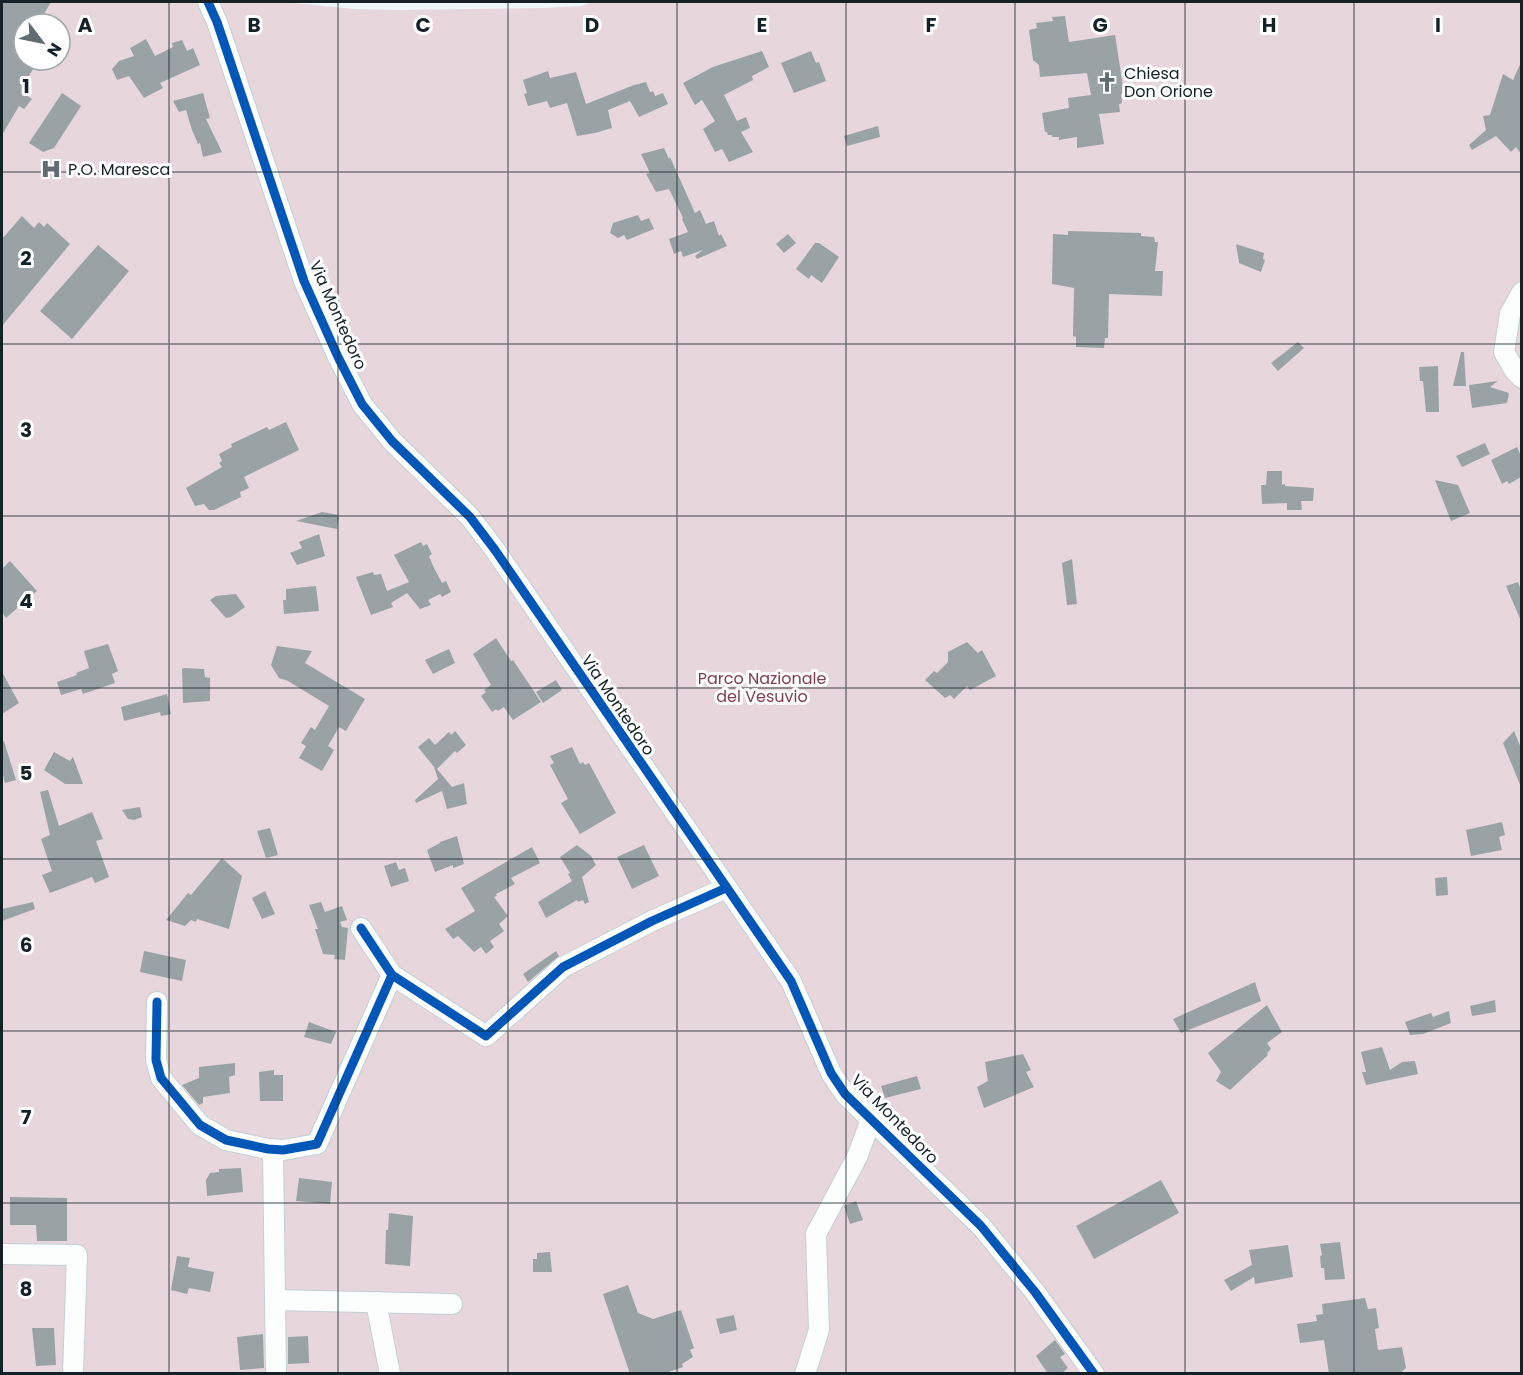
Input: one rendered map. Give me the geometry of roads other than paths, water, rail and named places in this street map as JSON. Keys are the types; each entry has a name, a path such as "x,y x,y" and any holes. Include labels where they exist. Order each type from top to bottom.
{"street":[{"name":"Via Montedoro","path":"208,2 217,22 304,281 362,404 392,441 470,517 495,550 791,981 831,1073 845,1094 981,1226 1035,1292 1094,1374"},
{"path":"1521,292 1510,314 1504,352 1521,378"},
{"path":"361,928 392,975 486,1036 562,967 652,921 726,888"},
{"path":"157,1002 156,1060 161,1078 176,1097 200,1125 226,1140 283,1150 317,1144 392,975"},
{"path":"805,1374 819,1330 816,1234 857,1156 871,1120"},
{"path":"273,1149 276,1374"},
{"path":"2,1254 77,1255 73,1374"},
{"path":"275,1300 452,1304"},
{"path":"376,1302 390,1374"}],"place":[{"name":"Chiesa Don Orione","path":"1107,82"},
{"name":"P.O. Maresca","path":"51,169"}],"park label":[{"name":"Parco Nazionale del Vesuvio","path":"762,687"}]}
